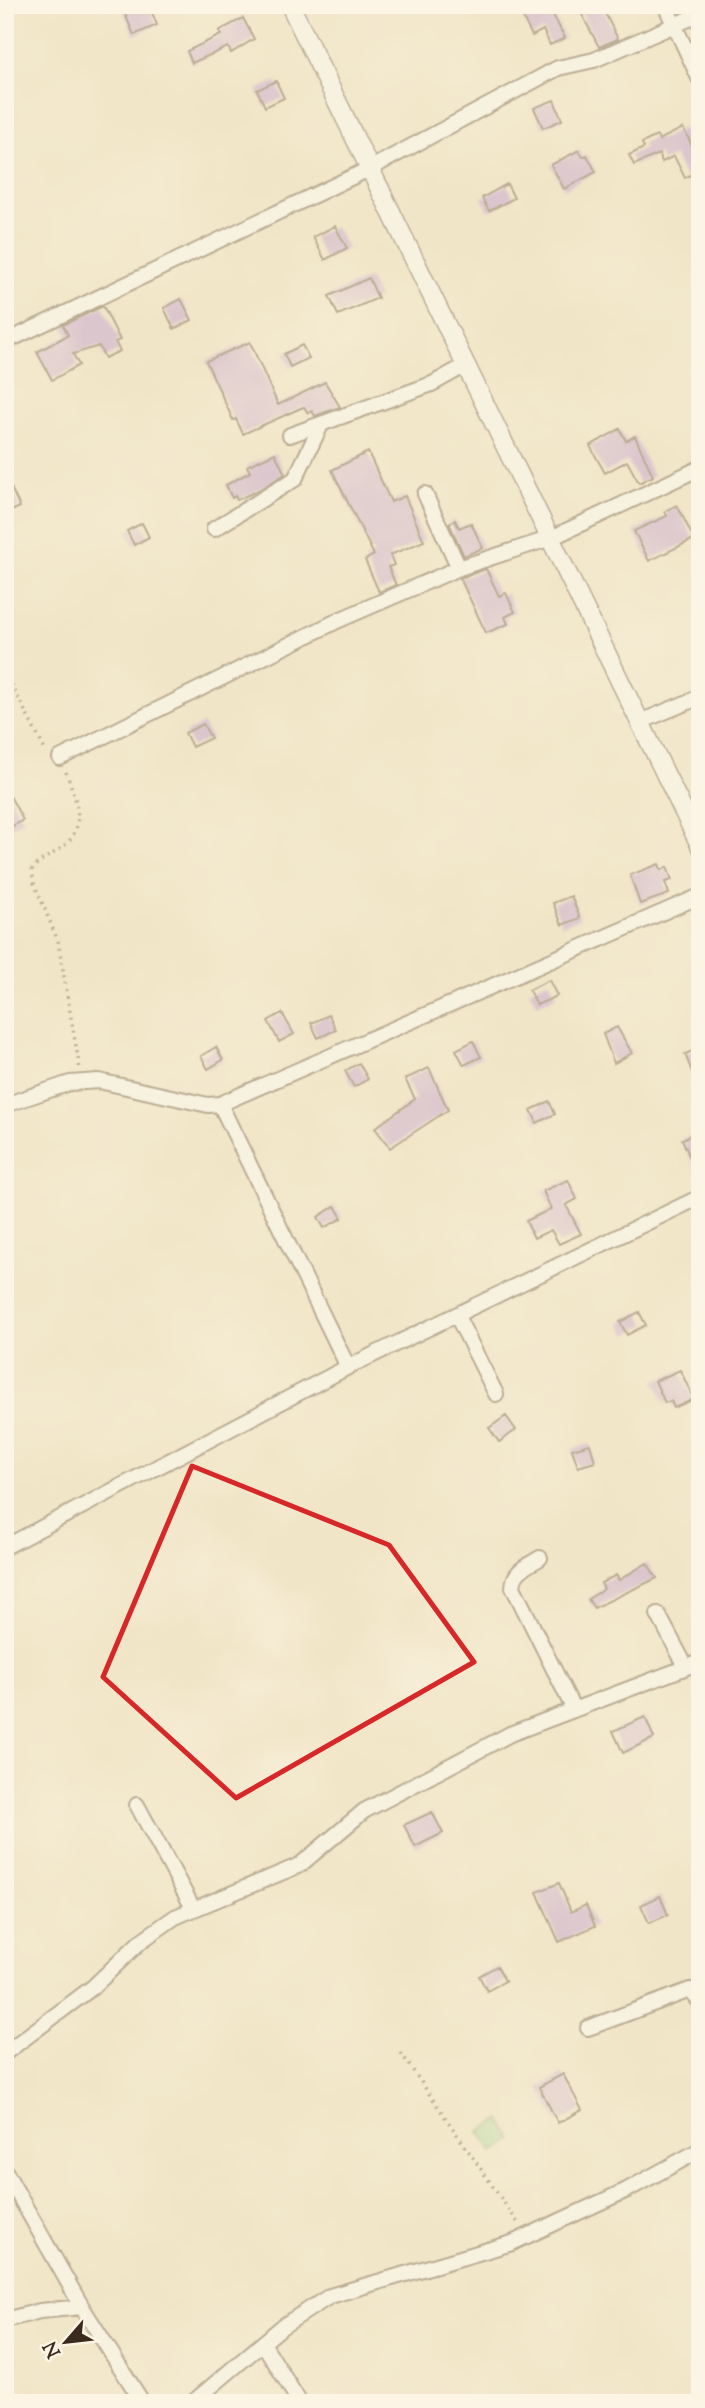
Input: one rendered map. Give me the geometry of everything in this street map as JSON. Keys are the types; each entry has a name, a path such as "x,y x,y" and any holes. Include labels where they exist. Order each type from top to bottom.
{"street":[{"path":"290,5 700,845"},
{"path":"665,5 700,80"},
{"path":"5,342 371,168 558,68 594,60 700,14"},
{"path":"290,435 432,384 466,365"},
{"path":"214,529 295,479 321,425"},
{"path":"60,758 339,620 460,568 551,538 700,468"},
{"path":"425,494 460,568"},
{"path":"640,722 700,697"},
{"path":"5,1105 70,1083 99,1081 208,1105 220,1104 700,896"},
{"path":"220,1104 348,1367"},
{"path":"5,1547 348,1367 700,1197"},
{"path":"457,1316 496,1394"},
{"path":"540,1558 519,1570 513,1577 513,1587 574,1710"},
{"path":"5,2053 93,1987 155,1929 193,1908 300,1865 364,1811 510,1734 693,1665 658,1614"},
{"path":"136,1805 193,1908"},
{"path":"588,2028 690,1990 700,2002"},
{"path":"192,2403 263,2343 330,2296 527,2236 628,2190 700,2150"},
{"path":"5,2171 82,2307 143,2403"},
{"path":"5,2320 40,2311 82,2307"},
{"path":"263,2343 300,2403"}],"path":[{"path":"5,672 41,745 47,754 60,758 80,817 75,833 63,847 32,869 34,883 58,941 83,1082"},
{"path":"401,2053 527,2236"}],"highlighted area":[{"path":"192,1466 389,1545 474,1662 236,1798 103,1677"}],"green space":[{"path":"501,2120 513,2140 493,2152 480,2131"}],"building":[{"path":"121,5 149,5 157,25 134,35"},
{"path":"532,5 548,5 565,38 550,45 543,30 532,36 520,12"},
{"path":"577,5 601,5 618,39 599,47"},
{"path":"243,18 254,39 231,53 228,47 192,63 187,51 221,35 219,31"},
{"path":"276,81 284,98 265,107 257,90"},
{"path":"554,100 562,120 543,128 534,108"},
{"path":"683,128 700,161 700,170 685,178 674,156 662,162 659,154 634,165 629,155 644,148 642,143 657,136 659,140"},
{"path":"579,150 583,157 587,155 596,172 564,189 551,165"},
{"path":"507,184 514,198 489,211 482,198"},
{"path":"335,226 347,248 325,260 313,237"},
{"path":"369,278 378,298 338,315 329,296"},
{"path":"181,299 192,320 174,329 164,308"},
{"path":"103,306 120,340 115,342 120,351 105,358 99,346 73,354 79,365 52,380 37,352 68,335 63,325"},
{"path":"250,342 278,405 325,382 340,407 315,416 312,411 308,413 304,407 243,434 236,419 233,420 206,361"},
{"path":"302,345 309,358 290,367 284,354"},
{"path":"620,429 626,441 635,436 653,476 639,483 627,461 605,473 590,446"},
{"path":"368,452 391,502 405,496 424,541 390,555 394,565 388,567 396,585 379,592 365,560 374,555 332,470"},
{"path":"275,453 285,474 237,500 235,496 232,498 226,485 250,472 247,466"},
{"path":"5,475 20,507 5,514"},
{"path":"677,505 694,539 649,561 634,531 667,516 665,511"},
{"path":"455,520 459,528 471,523 483,548 464,556 449,523"},
{"path":"142,523 149,537 134,545 127,531"},
{"path":"486,569 499,596 506,593 515,612 505,617 508,624 486,633 460,578"},
{"path":"203,724 211,738 192,747 185,733"},
{"path":"5,787 23,820 5,830"},
{"path":"659,864 661,870 667,867 672,880 665,882 669,894 640,904 630,875"},
{"path":"571,896 580,918 562,925 553,903"},
{"path":"549,980 557,996 537,1005 529,990"},
{"path":"282,1013 294,1034 279,1042 268,1021"},
{"path":"329,1015 336,1030 318,1038 311,1023"},
{"path":"617,1027 632,1053 614,1063 603,1034"},
{"path":"473,1041 481,1057 464,1065 456,1050"},
{"path":"216,1047 223,1060 208,1069 201,1056"},
{"path":"700,1048 700,1089 699,1089 685,1054"},
{"path":"359,1063 368,1079 354,1087 345,1071"},
{"path":"429,1068 448,1110 390,1148 375,1128 415,1099 405,1079"},
{"path":"549,1101 555,1114 537,1123 531,1110"},
{"path":"700,1131 700,1181 682,1139"},
{"path":"568,1180 577,1199 566,1205 581,1234 559,1244 551,1230 534,1238 526,1221 551,1209 543,1191"},
{"path":"335,1206 342,1218 324,1228 318,1217"},
{"path":"639,1312 646,1325 627,1335 620,1322"},
{"path":"680,1370 694,1399 674,1408 671,1401 665,1403 655,1381"},
{"path":"506,1416 516,1430 499,1442 489,1428"},
{"path":"590,1444 595,1462 578,1467 572,1449"},
{"path":"647,1563 657,1578 594,1608 588,1599 604,1589 601,1583 616,1575 619,1580"},
{"path":"645,1717 654,1738 623,1753 613,1731"},
{"path":"432,1812 443,1833 415,1847 404,1825"},
{"path":"559,1883 571,1912 586,1905 595,1926 559,1942 537,1892"},
{"path":"660,1896 668,1915 649,1923 641,1905"},
{"path":"497,1966 505,1981 487,1991 479,1976"},
{"path":"563,2074 582,2110 558,2123 539,2087"}]}
